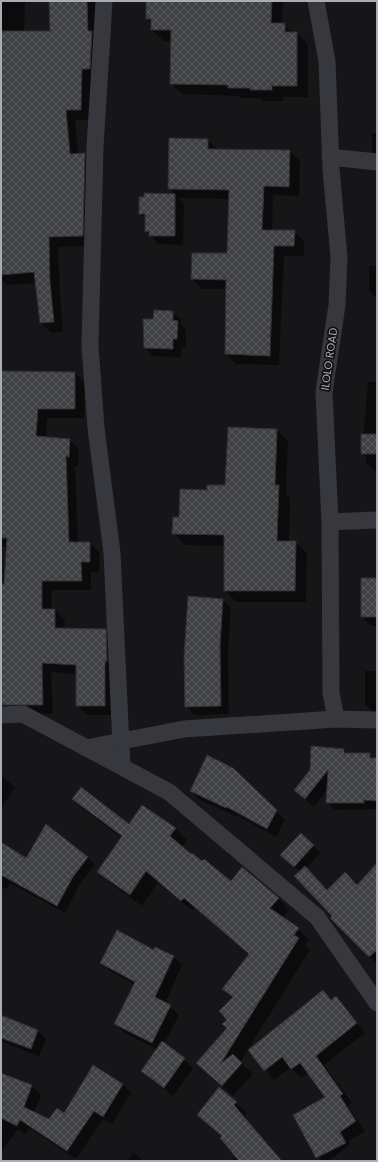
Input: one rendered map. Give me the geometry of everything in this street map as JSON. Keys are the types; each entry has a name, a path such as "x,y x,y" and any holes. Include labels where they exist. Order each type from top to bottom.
{"street":[{"path":"104,1 95,147 90,346 96,428 112,553 122,767"},
{"name":"ILOLO ROAD","path":"316,1 327,60 330,156 339,257 337,306 324,392 330,522 331,693 336,719"},
{"path":"330,156 377,162"},
{"path":"330,522 377,520"},
{"path":"1,715 23,714 169,792 317,917 377,1003"},
{"path":"86,748 184,729 336,719 377,720"}],"building":[{"path":"49,1 87,1 88,31 92,31 90,69 82,69 81,110 66,110 70,154 85,153 83,236 49,237 50,282 54,322 40,323 34,272 1,275 1,31 50,31"},
{"path":"272,1 271,23 285,23 285,32 297,32 297,86 272,86 272,90 250,90 250,88 228,88 228,85 170,84 171,30 151,30 151,19 146,19 146,2"},
{"path":"169,138 208,139 208,149 290,150 289,187 264,186 262,230 295,230 294,246 274,246 270,356 225,354 226,280 191,279 192,253 227,253 229,190 168,189"},
{"path":"144,193 175,194 175,236 149,236 149,231 145,232 145,214 139,214 139,197 144,197"},
{"path":"154,310 173,311 173,320 178,321 177,339 173,339 173,349 144,348 143,319 153,319"},
{"path":"1,371 75,372 75,409 38,409 36,436 70,439 69,457 66,456 69,542 90,542 90,562 81,562 82,581 42,581 42,609 55,609 55,628 106,629 107,661 105,662 105,706 76,706 76,665 42,663 43,705 1,705 1,584 4,584 7,538 1,538"},
{"path":"228,427 277,429 275,485 279,485 277,541 296,541 295,591 224,591 224,535 172,534 173,517 179,517 180,489 207,490 207,485 225,485"},
{"path":"361,434 377,434 377,454 361,454"},
{"path":"361,578 377,578 377,617 361,617"},
{"path":"188,596 223,599 220,646 221,706 185,707 184,656"},
{"path":"311,746 344,749 344,753 370,753 370,758 377,758 377,801 364,800 364,803 326,803 328,770 305,799 294,790 310,770"},
{"path":"207,755 233,768 277,810 267,829 227,807 226,808 190,791"},
{"path":"81,787 129,824 142,805 176,828 170,836 191,854 192,853 202,861 204,859 231,881 242,867 279,898 270,908 299,928 294,935 299,938 221,1063 233,1054 242,1063 222,1086 196,1063 227,1028 222,1024 227,1020 219,1011 233,997 222,989 249,954 184,898 181,901 146,871 130,895 97,872 122,836 72,799"},
{"path":"46,824 88,857 73,877 57,906 1,875 1,842 26,858"},
{"path":"301,833 314,845 294,867 280,855"},
{"path":"377,863 377,950 369,957 330,918 332,916 294,876 305,866 327,890 345,872 357,885"},
{"path":"117,930 154,950 155,947 174,956 155,997 171,1005 152,1043 114,1024 135,982 100,963"},
{"path":"323,990 331,1000 336,996 357,1023 316,1056 343,1094 340,1096 356,1121 340,1132 346,1143 316,1158 293,1115 325,1097 300,1063 291,1069 282,1057 264,1071 248,1050"},
{"path":"1,1015 38,1030 31,1049 1,1038"},
{"path":"162,1041 185,1058 164,1088 141,1071"},
{"path":"93,1065 123,1084 103,1117 94,1111 67,1151 20,1120 17,1126 1,1118 1,1073 32,1085 24,1107 49,1119 57,1108 64,1113"},
{"path":"219,1087 237,1102 234,1105 282,1161 239,1161 220,1138 222,1136 197,1115"}]}
